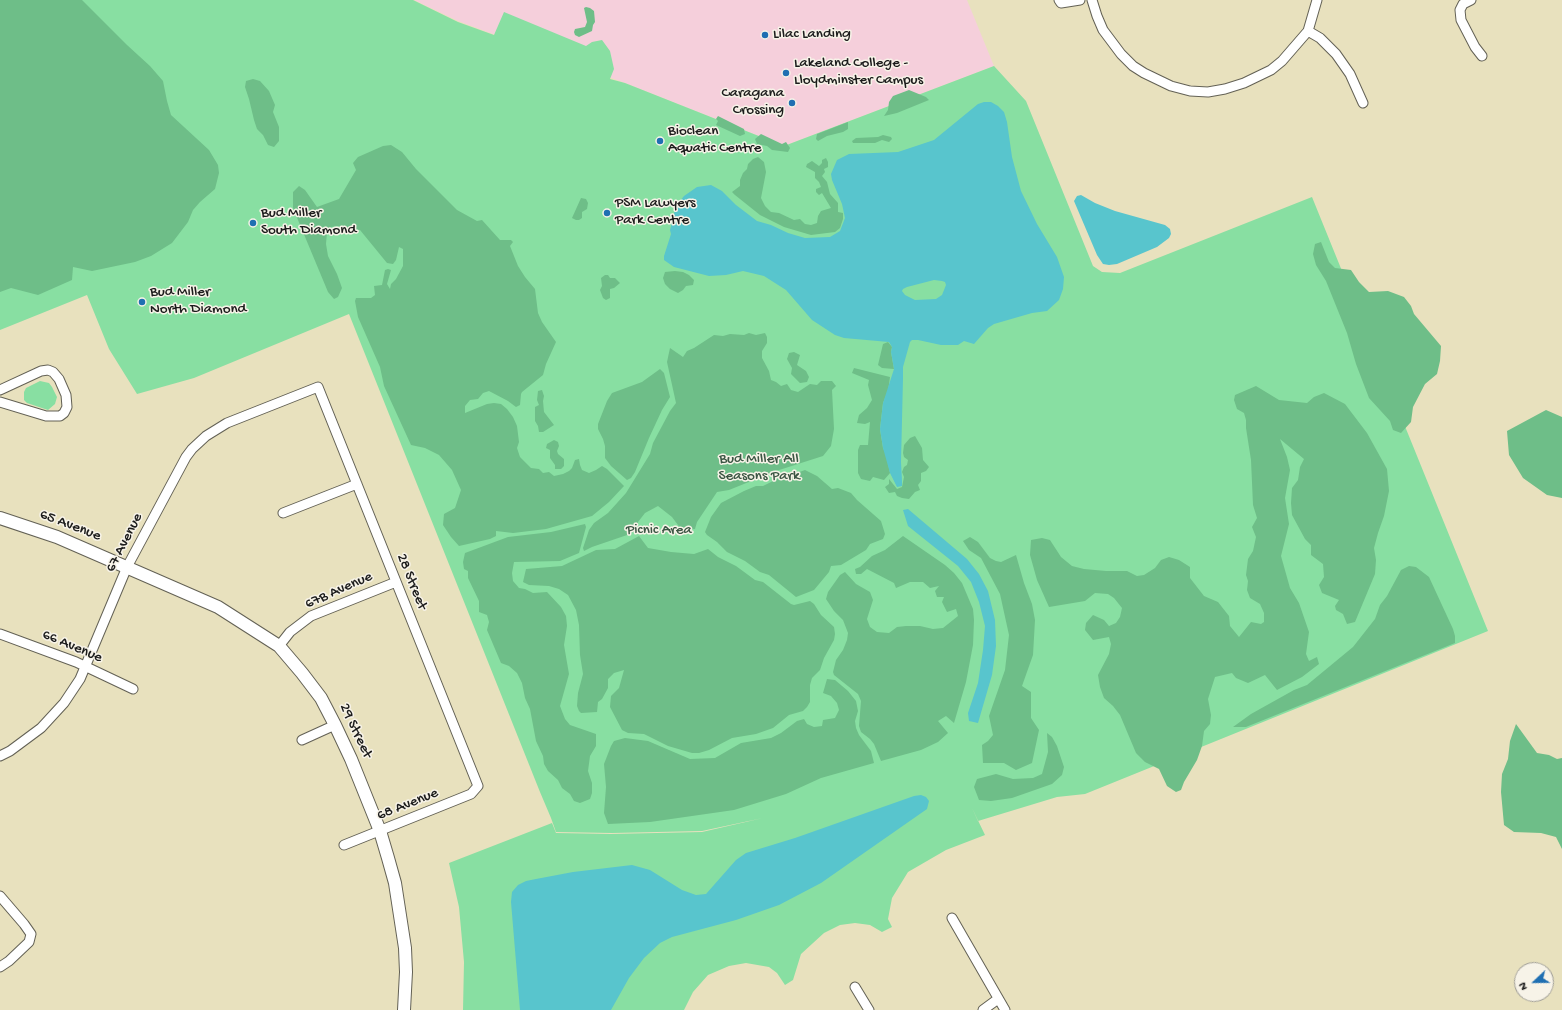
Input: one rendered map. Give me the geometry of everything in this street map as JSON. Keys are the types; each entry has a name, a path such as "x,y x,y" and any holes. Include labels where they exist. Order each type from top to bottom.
{"street":[{"path":"1059,0 1061,3 1080,0"},
{"path":"1092,0 1103,30 1121,54 1133,66 1154,79 1171,86 1208,92 1225,89 1259,77 1282,61 1308,31 1317,0"},
{"path":"1471,0 1463,4 1460,10 1461,20 1475,47 1482,56"},
{"path":"1308,31 1320,38 1336,54 1350,74 1363,103"},
{"path":"0,390 42,371 48,370 53,372 59,379 66,395 67,408 60,416 46,416 0,402"},
{"name":"28 Street","path":"318,387 478,786"},
{"name":"67 Avenue","path":"0,756 10,751 41,728 64,703 80,679 127,567 186,457 206,436 227,423 318,387"},
{"path":"283,513 357,484"},
{"name":"65 Avenue","path":"0,518 57,537 127,567"},
{"name":"29 Street","path":"127,567 218,607 278,646 321,698 351,758 380,831 395,883 401,915 406,972 404,1010"},
{"name":"67B Avenue","path":"278,646 290,632 310,616 396,582"},
{"name":"66 Avenue","path":"0,634 86,667 133,689"},
{"path":"302,740 335,725"},
{"name":"68 Avenue","path":"344,845 471,794 478,786"},
{"path":"0,896 31,934 29,942 10,961 0,967"},
{"path":"952,918 1005,1010"},
{"path":"855,987 869,1010"},
{"path":"983,1010 998,999"}],"shaded area":[{"name":"Lakeland College - Lloydminster Campus","path":"414,0 967,0 994,66 784,146 625,83 458,21"}],"green space":[{"name":"Bud Miller All Seasons Park","path":"0,0 413,0 458,22 494,35 504,12 586,46 592,42 602,40 610,51 614,69 610,79 625,83 784,146 994,66 1026,101 1093,266 1102,272 1120,273 1312,197 1488,631 1085,794 1057,797 978,821 985,835 946,850 908,872 892,898 888,919 892,927 882,932 870,925 855,923 840,925 824,933 801,954 793,980 785,985 777,973 769,967 746,963 729,966 708,975 693,992 684,1010 463,1010 464,962 459,907 449,863 552,823 556,833 611,834 702,832 763,818 702,831 612,833 556,832 349,314 194,378 137,394 109,349 87,295 0,330"},
{"path":"0,0 82,0 150,66 163,81 171,115 209,150 218,165 219,173 215,189 193,210 188,222 172,243 151,256 135,262 92,271 73,267 72,280 38,295 11,288 0,292"},
{"path":"586,7 594,11 595,22 592,31 579,37 575,35 574,32 575,29 585,27 587,22 584,8"},
{"path":"253,79 260,81 269,91 275,105 273,112 279,127 279,141 274,147 268,145 263,135 257,129 254,120 245,87 246,81"},
{"path":"909,90 926,97 929,100 897,113 884,116 893,96"},
{"path":"718,116 744,129 745,134 740,136 716,125 718,121 716,119"},
{"path":"848,122 848,129 843,132 827,136 818,141 816,139 817,134"},
{"path":"761,134 782,144 786,142 790,148 788,152 772,150 767,146 757,144 755,139"},
{"path":"883,135 891,137 892,139 889,142 882,140 875,143 853,143 852,141 856,138 878,137"},
{"path":"391,145 402,152 416,169 457,210 477,221 482,220 500,240 511,240 513,242 510,246 518,266 535,289 538,313 542,322 556,342 546,364 543,375 522,392 520,405 516,407 489,391 483,393 478,399 470,400 465,406 465,413 487,404 501,404 513,417 517,426 519,442 517,448 520,457 531,468 539,469 543,473 549,472 554,476 563,474 572,468 575,460 579,459 582,470 589,473 602,466 607,469 624,486 609,502 592,516 546,529 513,533 496,531 496,536 490,539 459,546 443,525 444,514 455,508 461,490 452,470 439,455 425,448 411,445 384,386 380,367 358,317 355,301 356,298 371,298 375,295 374,286 382,285 385,270 388,269 391,270 387,284 390,289 391,284 396,279 403,266 403,249 399,247 396,260 393,264 387,263 360,230 338,226 331,227 327,232 326,244 328,256 342,288 338,297 334,299 328,292 293,208 293,192 299,186 305,190 317,207 339,199 356,170 353,163 358,157 383,146"},
{"path":"758,157 764,162 766,172 761,198 765,206 771,212 779,213 794,220 800,219 805,224 811,225 817,223 818,216 821,211 831,208 822,193 819,195 816,192 816,189 821,187 815,178 815,172 806,167 807,164 812,161 819,166 822,163 822,160 826,158 828,167 824,169 825,172 822,176 827,182 830,194 838,203 838,212 843,213 840,228 835,232 811,235 784,227 760,215 735,195 732,192 740,186 740,180 743,173 747,169 748,164 753,159"},
{"path":"581,198 586,199 588,203 587,209 582,212 582,218 576,220 572,218"},
{"path":"1321,242 1329,262 1335,268 1351,270 1359,282 1369,292 1388,291 1404,297 1411,306 1414,314 1441,346 1437,374 1425,384 1413,407 1411,422 1401,433 1393,430 1390,421 1369,398 1356,364 1347,333 1326,281 1316,265 1313,254 1315,244"},
{"path":"665,272 683,272 689,275 694,280 693,285 686,286 678,293 670,289 665,284 663,278"},
{"path":"608,275 610,278 615,278 620,283 614,288 610,289 610,298 606,300 603,298 600,290 602,286 601,278"},
{"path":"749,333 756,335 765,333 767,337 767,343 762,351 762,358 769,371 771,380 781,386 787,384 791,390 798,392 810,384 817,385 821,381 832,381 836,386 832,390 834,429 831,446 823,456 776,471 729,490 717,492 697,522 695,529 681,529 672,517 658,506 645,513 638,522 637,530 584,551 583,548 589,530 594,523 608,513 626,493 650,454 653,443 670,411 676,403 667,362 670,348 683,357 687,351 714,335 744,335"},
{"path":"888,342 892,347 891,352 894,369 882,368 878,365 883,344"},
{"path":"794,352 800,355 797,365 806,371 809,377 807,382 800,383 791,374 792,368 787,359 789,353"},
{"path":"854,368 890,377 888,391 883,403 880,429 883,448 886,454 890,473 884,480 873,477 870,481 861,479 858,473 858,450 860,445 868,445 870,422 865,424 857,423 859,415 867,408 872,400 868,385 869,380 852,373"},
{"path":"660,369 664,373 670,397 662,410 635,472 631,478 627,480 611,466 605,458 605,446 598,429 598,424 607,401 612,393 642,382"},
{"path":"40,381 49,383 57,397 55,404 48,410 27,403 24,400 24,392 26,388"},
{"path":"1256,386 1279,400 1307,403 1314,397 1324,393 1345,404 1367,433 1387,469 1389,491 1384,516 1374,548 1376,560 1375,574 1355,622 1347,624 1343,614 1336,610 1335,606 1339,600 1322,593 1319,585 1324,577 1323,564 1311,555 1311,545 1305,539 1292,515 1292,488 1298,480 1300,467 1304,459 1280,439 1290,470 1285,498 1289,524 1281,556 1290,588 1299,603 1309,632 1306,654 1309,661 1317,657 1319,664 1302,677 1277,690 1265,675 1248,683 1236,678 1232,673 1215,677 1208,699 1211,715 1210,724 1204,731 1202,746 1197,760 1181,790 1176,792 1167,786 1159,769 1145,762 1136,753 1120,715 1104,698 1100,687 1098,675 1109,654 1111,644 1109,637 1093,640 1085,630 1086,623 1093,615 1104,620 1109,626 1116,623 1120,617 1122,608 1114,598 1108,594 1095,593 1085,601 1049,607 1037,580 1030,555 1031,540 1042,538 1050,540 1061,557 1072,566 1084,569 1127,571 1137,576 1144,575 1155,568 1161,560 1169,557 1179,560 1190,567 1190,578 1204,596 1218,602 1229,616 1230,626 1239,637 1251,622 1261,624 1264,622 1264,613 1260,604 1250,598 1247,590 1248,581 1246,575 1248,559 1253,551 1256,537 1252,527 1257,518 1253,505 1251,460 1246,420 1244,413 1237,409 1234,400 1235,395"},
{"path":"542,390 544,396 544,412 554,425 543,432 539,432 535,421 535,407 539,405 537,400 538,391"},
{"path":"1546,410 1562,417 1562,498 1547,495 1523,478 1509,455 1507,431"},
{"path":"915,436 922,448 923,460 929,467 926,471 921,473 921,481 918,485 920,490 915,492 909,499 902,498 897,496 895,492 889,493 885,487 889,484 889,479 897,489 902,487 904,477 902,472 904,467 907,465 908,460 904,457 904,445 910,438"},
{"path":"554,440 558,442 558,454 564,459 564,466 561,469 555,469 555,465 550,458 550,450 546,448 547,444"},
{"path":"805,470 817,476 832,489 838,488 851,493 881,521 885,534 883,539 870,544 866,550 841,565 831,566 829,572 814,590 796,597 769,575 760,572 745,561 727,552 705,532 711,517 721,503 744,491 756,486 763,486 789,473 794,474"},
{"path":"585,524 586,527 579,553 560,561 514,562 512,573 513,581 519,588 533,593 547,592 561,607 566,616 567,626 564,645 569,674 560,706 565,719 570,725 596,734 596,746 590,756 588,771 592,783 592,793 590,799 580,803 574,801 570,794 562,788 558,780 548,771 544,764 543,756 536,741 530,709 525,698 522,683 517,673 509,666 501,663 487,630 489,622 487,615 479,612 479,601 468,578 468,571 464,569 463,562 465,553 508,537 551,532"},
{"path":"639,536 648,548 694,554 708,549 718,557 736,566 755,580 763,582 791,604 794,605 810,601 814,604 821,615 834,627 835,634 834,640 824,658 820,670 812,678 810,685 810,702 803,711 789,715 773,728 756,734 732,738 709,750 699,753 692,753 668,746 644,734 628,733 622,730 610,707 611,696 619,688 624,670 614,673 608,679 608,688 602,699 598,702 597,712 581,713 579,711 577,706 578,693 583,674 580,655 579,625 576,610 568,595 559,589 549,586 529,585 523,582 526,569 562,566 596,550 615,549"},
{"path":"903,536 945,565 962,583 973,609 973,645 966,682 954,723 946,716 938,721 948,733 938,742 921,750 881,761 874,744 861,732 859,726 861,701 858,694 834,675 833,672 836,660 843,650 848,633 843,620 834,611 826,599 828,592 840,575 845,572 856,584 870,592 873,600 867,619 870,627 877,632 889,633 897,627 906,626 920,626 933,629 943,628 958,616 956,609 947,612 942,602 944,597 937,597 935,591 939,586 930,588 923,582 910,582 896,588 894,583 867,569 861,574 856,574 855,569 860,567 872,556 885,550"},
{"path":"970,537 978,542 990,558 996,561 1001,562 1016,555 1032,604 1035,620 1033,655 1022,686 1031,692 1031,718 1039,730 1032,763 1016,770 1004,763 983,763 982,745 993,735 989,716 1005,670 1009,635 1000,594 981,558 969,550 963,541"},
{"path":"1409,566 1416,567 1429,577 1453,629 1455,643 1246,727 1233,727 1251,714 1294,690 1307,685 1353,647 1375,619 1380,605 1387,596 1401,570"},
{"path":"827,679 835,680 848,691 856,701 858,711 855,721 856,728 859,735 871,751 874,763 821,778 786,794 734,810 650,822 608,824 604,813 606,787 604,764 614,741 625,738 648,741 690,759 715,758 741,743 771,738 781,733 797,721 804,719 807,724 814,727 822,726 823,720 835,718 839,710 837,703 831,696 823,693"},
{"path":"1516,724 1537,753 1549,755 1557,759 1562,758 1562,849 1556,837 1541,833 1514,832 1504,825 1501,792 1502,774 1508,759 1510,741"},
{"path":"1047,733 1052,737 1057,746 1064,767 1062,775 1052,784 1012,798 991,801 979,800 974,787 977,779 996,774 1013,779 1033,778 1042,774 1048,752"}],"water":[{"path":"991,102 1004,112 1007,122 1012,157 1021,191 1037,224 1057,257 1064,277 1063,289 1059,300 1047,311 1032,313 994,324 988,328 974,344 964,341 958,345 941,345 918,340 912,340 910,342 903,367 901,462 902,486 897,487 890,473 883,448 880,429 883,403 894,369 891,352 892,347 889,342 844,338 835,335 812,320 786,290 764,276 743,271 726,275 709,276 674,267 664,260 664,256 671,234 670,230 676,206 684,196 697,187 711,185 722,191 736,205 757,221 805,238 830,237 840,231 845,218 842,204 831,174 837,160 849,154 898,152 934,140 978,104","holes":["934,280 945,282 946,285 942,295 936,299 915,300 905,295 902,291 907,287"]},
{"path":"1081,195 1095,203 1115,211 1165,225 1170,229 1171,234 1169,238 1157,247 1117,264 1103,264 1097,255 1074,201 1077,196"},
{"path":"908,509 967,559 979,574 988,591 995,620 996,646 992,675 978,723 969,721 968,713 978,683 983,650 985,626 979,602 971,582 958,566 908,526 903,510"},
{"path":"921,795 926,797 929,801 927,809 821,883 779,905 736,920 672,937 660,943 644,958 629,978 611,1010 520,1010 511,902 512,892 518,885 526,881 573,872 632,865 650,870 682,890 696,895 706,894 736,860 746,853 795,838 914,796"}],"place":[{"name":"Lilac Landing","path":"765,35"},
{"name":"Lakeland College - Lloydminster Campus","path":"786,73"},
{"name":"Caragana Crossing","path":"792,103"},
{"name":"Bioclean Aquatic Centre","path":"660,141"},
{"name":"PSM Lawyers Park Centre","path":"607,213"},
{"name":"Bud Miller South Diamond","path":"253,223"},
{"name":"Bud Miller North Diamond","path":"142,302"}],"park label":[{"name":"Picnic Area","path":"659,531"}]}
